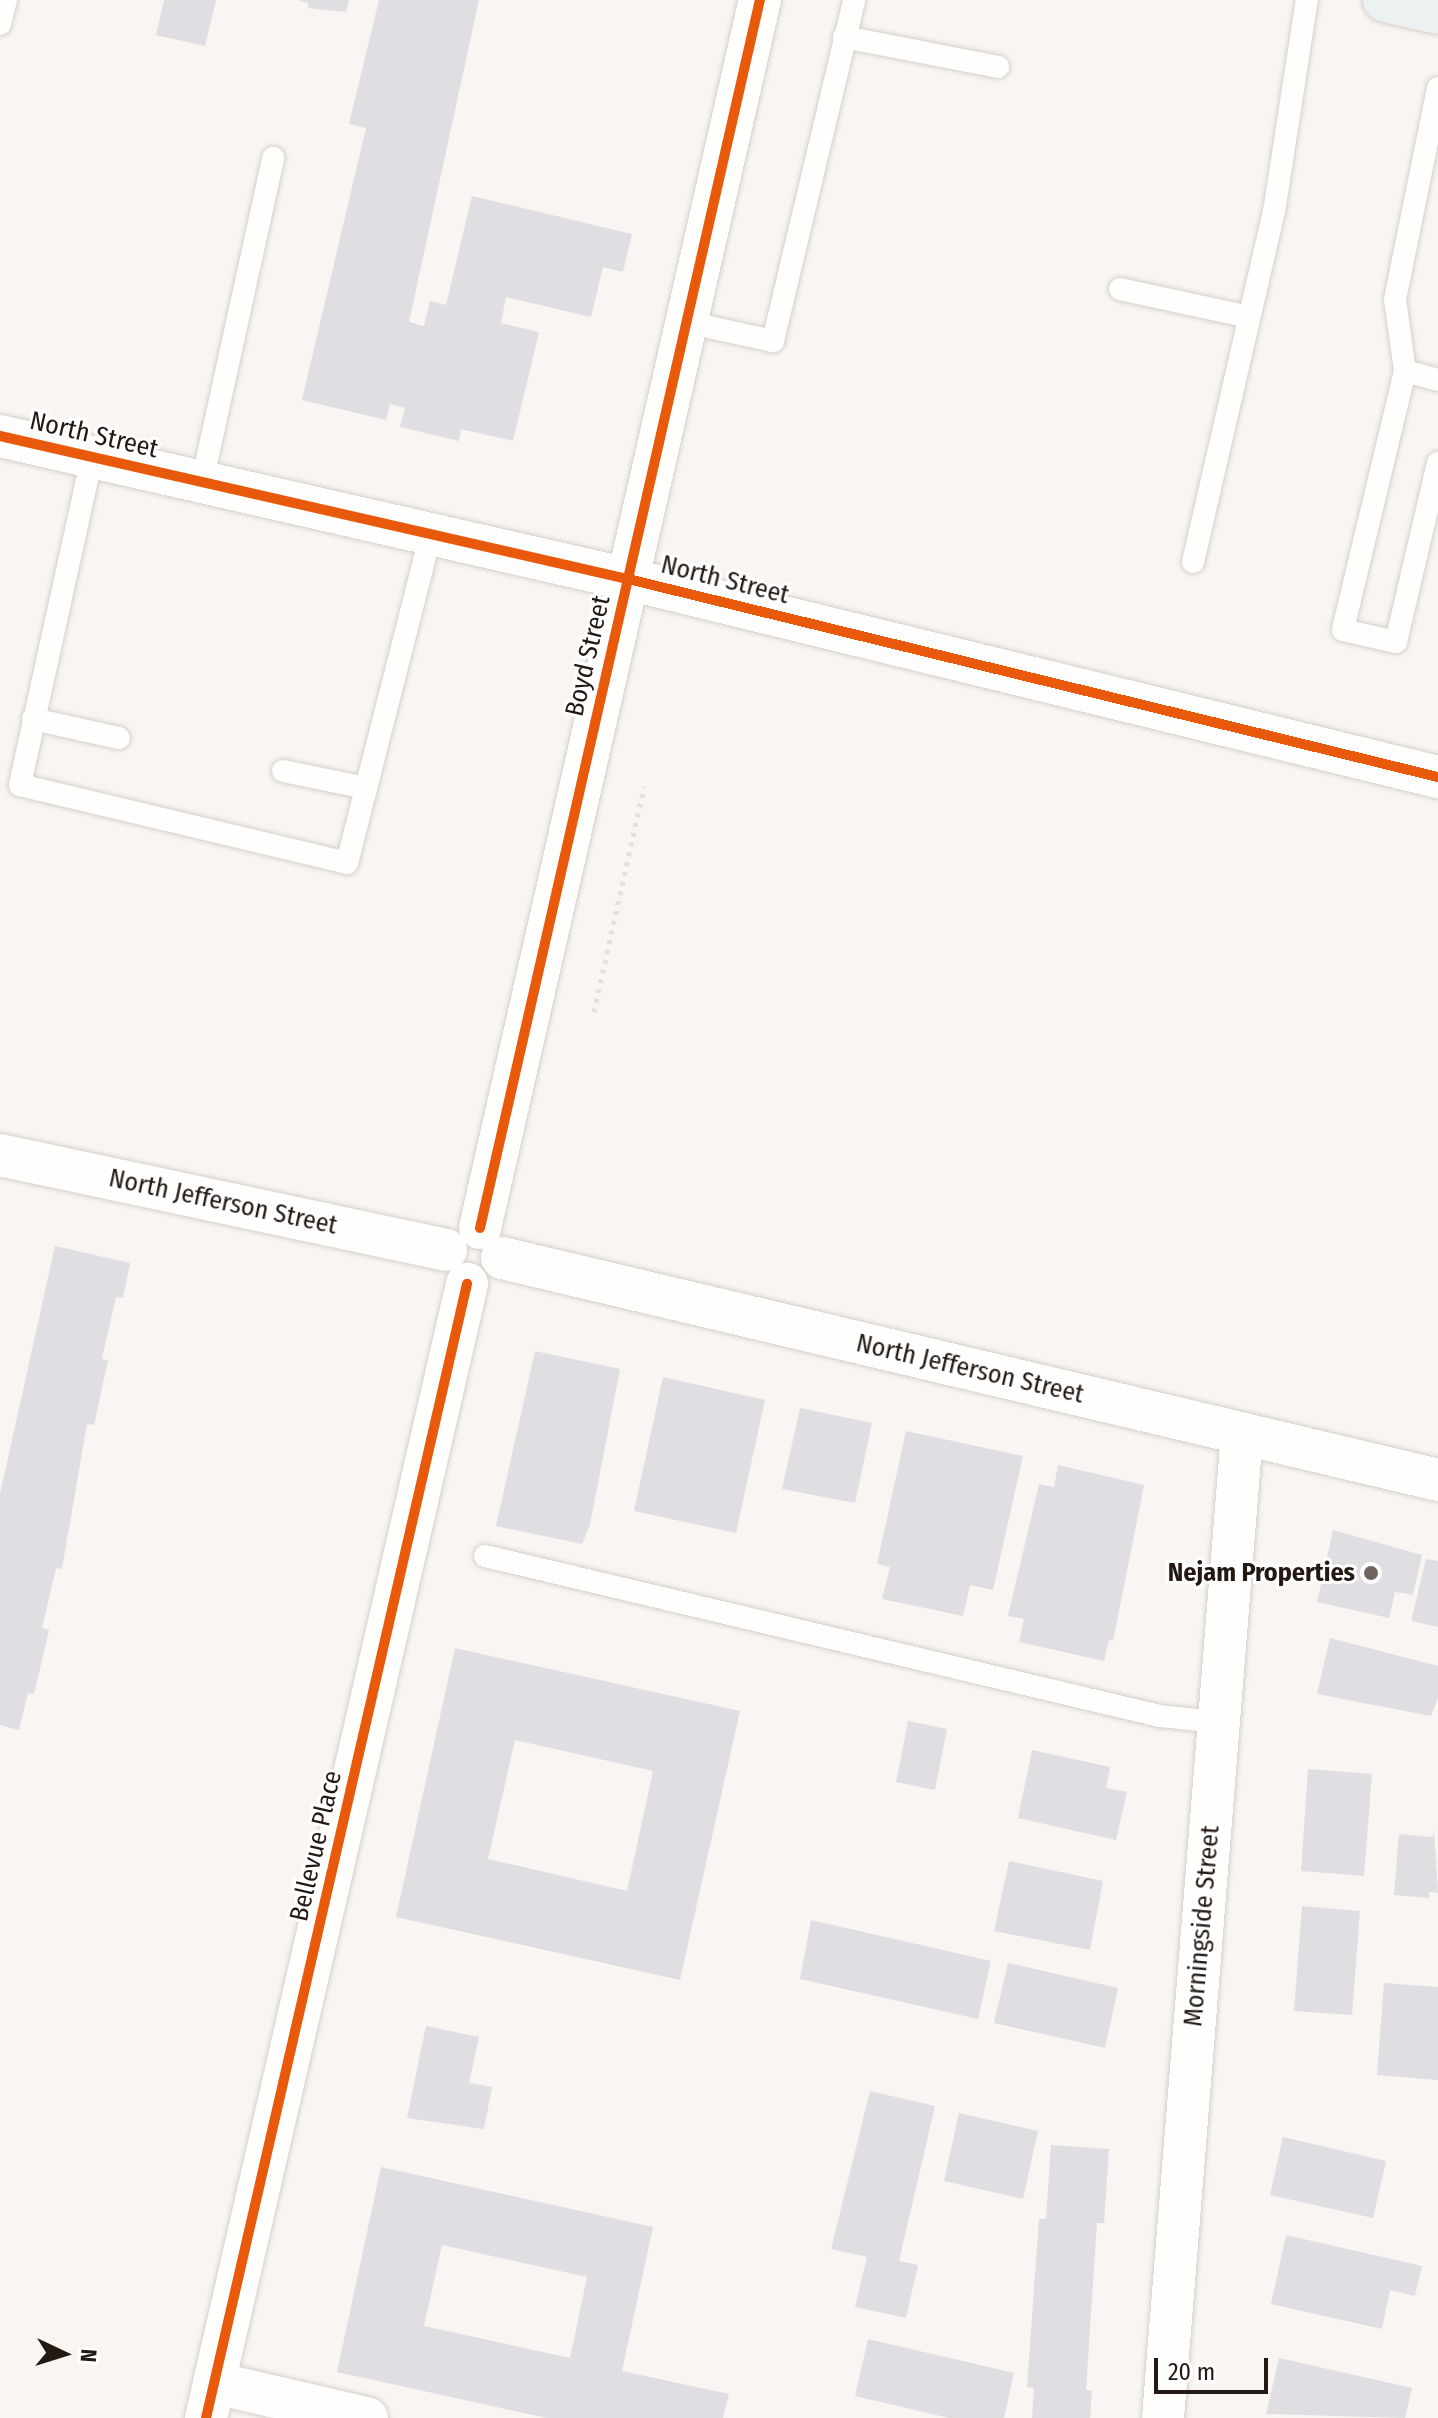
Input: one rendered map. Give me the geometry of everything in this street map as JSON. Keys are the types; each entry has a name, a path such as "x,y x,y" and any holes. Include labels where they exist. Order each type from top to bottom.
{"main road":[{"path":"1385,0 1438,12"}],"street":[{"name":"Boyd Street","path":"474,1255 760,0"},
{"name":"North Street","path":"0,436 628,579 1438,777"},
{"name":"North Jefferson Street","path":"1,1158 474,1255 1438,1480"},
{"name":"Bellevue Place","path":"211,2400 474,1255"},
{"name":"Morningside Street","path":"1163,2418 1242,1434"},
{"path":"211,2400 367,2418"}],"lane":[{"path":"0,24 6,0"},
{"path":"686,322 773,341 854,0"},
{"path":"1193,562 1274,212 1307,0"},
{"path":"844,37 998,67"},
{"path":"1438,88 1395,299 1405,371 1343,630 1396,642 1438,463"},
{"path":"202,482 273,158"},
{"path":"1120,289 1249,317"},
{"path":"1405,371 1438,380"},
{"path":"92,457 20,785 347,863 431,533"},
{"path":"33,719 119,738"},
{"path":"283,771 366,788"},
{"path":"485,1556 1160,1716 1218,1722"}],"path":[{"path":"594,1012 644,786"}],"building":[{"path":"164,0 216,0 205,46 156,35"},
{"path":"299,0 349,0 346,12 308,8 309,4"},
{"path":"379,0 479,0 409,322 424,326 430,301 446,305 472,196 632,234 623,272 603,267 591,317 506,297 501,323 539,332 513,441 461,429 459,441 400,427 405,408 390,404 386,420 302,400 366,128 349,124"},
{"path":"55,1246 130,1263 123,1298 116,1297 102,1359 108,1360 94,1425 87,1424 62,1569 56,1568 42,1628 49,1630 34,1694 28,1693 19,1730 0,1725 0,1494"},
{"path":"535,1351 620,1369 590,1525 582,1544 496,1526"},
{"path":"663,1377 765,1400 736,1533 634,1511"},
{"path":"800,1408 872,1423 855,1503 782,1489"},
{"path":"906,1431 1023,1456 993,1590 970,1585 963,1616 882,1599 890,1567 877,1564"},
{"path":"1058,1465 1144,1485 1113,1641 1109,1640 1104,1661 1019,1642 1024,1619 1008,1616 1039,1484 1054,1487"},
{"name":"Nejam Properties","path":"1333,1530 1422,1555 1413,1595 1395,1592 1389,1618 1317,1602"},
{"path":"1426,1559 1438,1561 1438,1627 1411,1621"},
{"path":"1330,1638 1438,1666 1438,1698 1431,1716 1317,1694"},
{"path":"455,1648 740,1711 680,1980 396,1917","holes":["515,1740 653,1771 627,1891 488,1859"]},
{"path":"908,1721 947,1729 935,1790 896,1782"},
{"path":"1032,1750 1110,1767 1106,1788 1127,1792 1116,1840 1018,1818"},
{"path":"1308,1769 1372,1774 1364,1876 1301,1871"},
{"path":"1434,1829 1438,1893 1429,1892 1429,1898 1394,1895 1399,1834 1433,1837"},
{"path":"1009,1861 1103,1881 1090,1950 994,1931"},
{"path":"1302,1906 1360,1911 1352,2015 1294,2011"},
{"path":"811,1920 991,1961 978,2019 800,1979"},
{"path":"1008,1963 1118,1988 1105,2048 994,2023"},
{"path":"1384,1983 1438,1987 1438,2080 1377,2075"},
{"path":"426,2026 479,2037 469,2083 492,2087 484,2129 407,2118"},
{"path":"870,2091 935,2106 899,2261 918,2265 906,2318 855,2307 867,2257 831,2249"},
{"path":"959,2113 1038,2131 1023,2199 944,2181"},
{"path":"1283,2137 1386,2161 1373,2218 1270,2195"},
{"path":"1051,2145 1109,2149 1104,2223 1097,2223 1086,2390 1092,2391 1090,2418 1032,2418 1034,2388 1027,2387 1039,2219 1046,2219"},
{"path":"381,2167 653,2227 622,2371 729,2394 723,2418 547,2418 337,2372","holes":["442,2245 587,2277 570,2358 424,2326"]},
{"path":"1286,2235 1422,2266 1415,2296 1390,2290 1382,2329 1271,2304"},
{"path":"868,2339 1014,2373 1004,2418 949,2418 855,2396"},
{"path":"1279,2358 1412,2388 1405,2418 1266,2414"}],"cycle path":[{"path":"480,1228 760,0"},
{"path":"0,436 628,579 1438,777"},
{"path":"206,2418 467,1284"}],"place":[{"name":"Nejam Properties","path":"1371,1573"}]}
